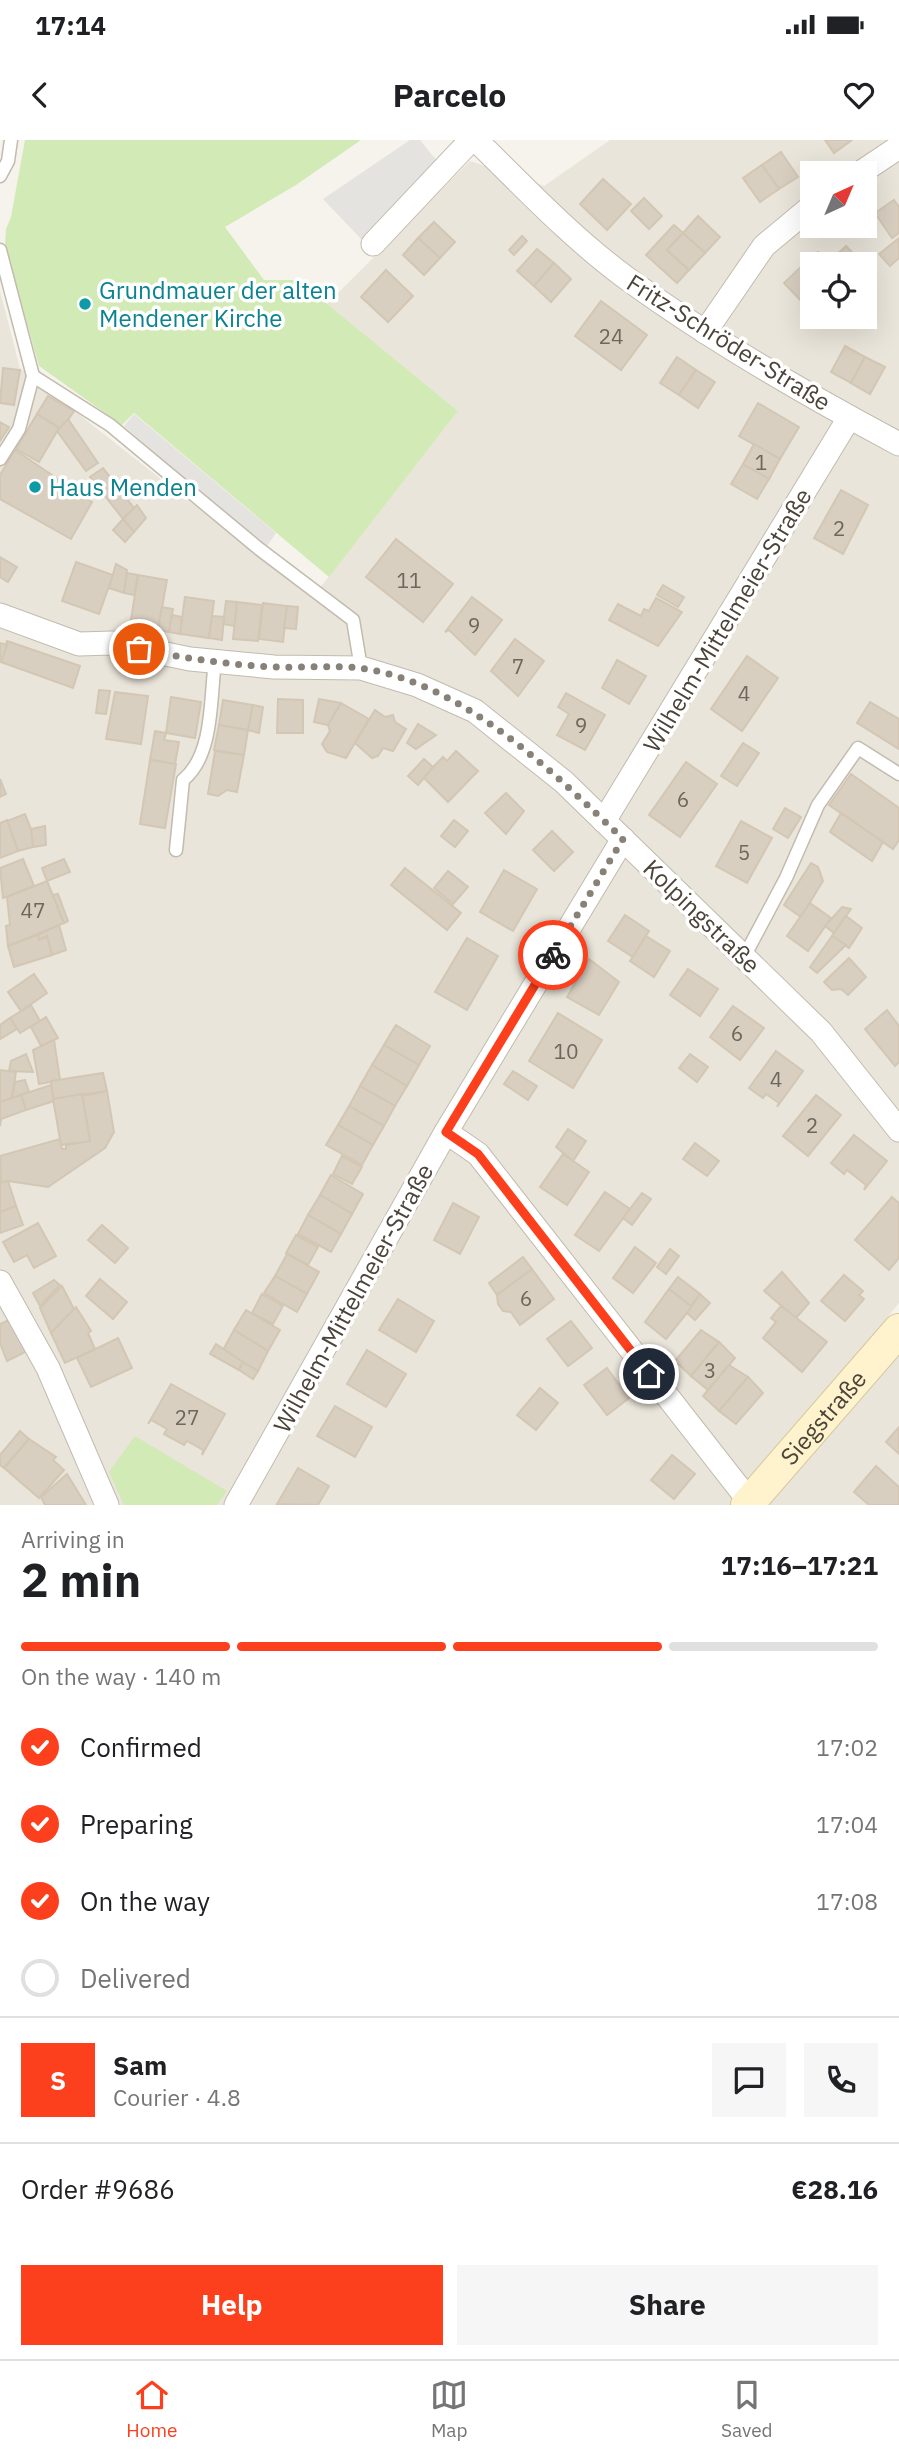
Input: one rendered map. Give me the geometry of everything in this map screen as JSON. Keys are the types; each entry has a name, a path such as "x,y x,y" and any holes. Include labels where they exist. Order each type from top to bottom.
{"main road":[{"name":"Siegstraße","path":"749,1504 899,1331"}],"street":[{"name":"Fritz-Schröder-Straße","path":"373,244 473,140 563,224 624,276 705,332 849,418 899,444"},
{"path":"877,162 899,147"},
{"path":"705,332 764,246 800,216"},
{"name":"Wilhelm-Mittelmeier-Straße","path":"604,821 849,418"},
{"name":"Kolpingstraße","path":"0,615 79,644 113,643 190,659 274,667 361,668 417,685 475,711 564,782 821,1032 899,1130"},
{"name":"Wilhelm-Mittelmeier-Straße","path":"236,1505 446,1132 623,839"},
{"path":"446,1132 478,1154 749,1504"},
{"path":"0,1282 48,1368 107,1505"}],"lane":[{"path":"0,176 8,162 11,140"},
{"path":"0,250 33,376 19,429 0,459"},
{"path":"33,376 110,425 258,548 353,620 361,668"},
{"path":"176,850 183,780 194,771 203,752 215,661"},
{"path":"744,957 786,878 818,805 858,748 899,774"}],"shaded area":[{"path":"410,140 420,140 437,161 362,240 323,199"},
{"path":"610,140 899,140 899,1303 736,1505 0,1505 0,291 20,368 312,598 458,411 327,304 470,161 544,186"},
{"path":"134,414 276,533 265,549 124,426"},
{"path":"899,1353 899,1505 761,1505"}],"green space":[{"path":"25,140 361,140 296,185 225,227 264,280 298,280 458,411 329,577 134,413 122,425 39,366 5,245"},
{"path":"135,1436 227,1491 217,1505 124,1505 109,1472"}],"building":[{"path":"825,140 852,140 834,153"},
{"path":"781,152 798,177 779,189 762,165"},
{"path":"762,165 779,189 760,202 743,178"},
{"path":"603,179 631,204 607,230 580,204"},
{"path":"644,198 662,216 649,229 631,211"},
{"path":"894,200 899,207 899,233 892,238 877,216 877,212"},
{"path":"698,216 720,237 705,253 683,233"},
{"path":"434,222 455,242 440,258 418,238"},
{"path":"674,225 683,233 667,250 689,270 677,283 646,255"},
{"path":"683,233 705,253 689,270 667,250"},
{"path":"522,236 527,241 514,255 509,250"},
{"path":"418,238 440,258 424,275 403,255"},
{"path":"899,238 899,258 890,266 879,254"},
{"path":"846,246 852,252 840,252"},
{"path":"537,249 554,263 534,286 517,271"},
{"path":"554,263 571,279 551,302 534,286"},
{"path":"800,268 800,300 784,283"},
{"path":"386,270 413,296 388,322 361,297"},
{"path":"601,301 647,335 621,370 575,336"},
{"path":"845,346 865,357 851,383 831,372"},
{"path":"677,357 696,370 679,395 660,383"},
{"path":"865,357 885,367 870,394 851,383"},
{"path":"3,368 20,370 14,405 0,403"},
{"path":"696,370 715,382 698,408 679,395"},
{"path":"48,396 74,411 62,429 37,414"},
{"path":"758,403 799,427 780,459 739,436"},
{"path":"37,414 59,428 39,462 16,449"},
{"path":"68,419 98,463 86,471 57,431"},
{"path":"0,422 9,427 0,441"},
{"path":"754,444 780,459 769,479 743,464"},
{"name":"Haus Menden","path":"15,450 92,502 71,539 0,499 0,475"},
{"path":"743,464 769,479 757,499 731,484"},
{"path":"103,468 134,508 123,519 90,477"},
{"path":"841,490 868,505 843,554 814,538"},
{"path":"137,505 146,518 134,532 123,519"},
{"path":"123,519 134,532 125,542 113,530"},
{"path":"396,539 453,584 423,622 366,577"},
{"path":"0,557 17,567 8,582 0,577"},
{"path":"76,562 113,575 99,614 62,601"},
{"path":"116,564 127,570 124,593 109,588"},
{"path":"127,573 138,575 134,595 124,593"},
{"path":"138,575 167,580 158,630 130,626"},
{"path":"663,585 684,597 678,607 657,595"},
{"path":"185,597 214,601 209,638 180,634"},
{"path":"472,597 502,620 475,655 449,630 445,632"},
{"path":"656,598 682,612 658,646 609,620 618,604 641,616 644,609 649,611"},
{"path":"226,601 237,602 235,626 223,624"},
{"path":"237,602 262,605 258,641 233,639"},
{"path":"263,603 287,606 283,642 259,639"},
{"path":"287,606 298,607 296,629 284,628"},
{"path":"162,607 173,609 169,632 158,630"},
{"path":"172,615 182,617 180,634 169,632"},
{"path":"212,616 224,617 222,640 209,638"},
{"path":"515,639 544,661 518,696 491,671"},
{"path":"7,641 80,666 73,688 1,662"},
{"path":"0,643 7,645 1,662 0,662"},
{"path":"747,656 778,678 742,731 711,709"},
{"path":"617,660 646,676 629,704 602,688"},
{"path":"99,690 110,691 106,714 96,713"},
{"path":"115,692 148,696 141,744 106,739"},
{"path":"566,693 605,715 585,750 557,735 569,714 558,707"},
{"path":"171,697 201,702 195,738 166,733"},
{"path":"278,699 303,700 303,733 277,733"},
{"path":"319,699 341,703 328,725 314,722"},
{"path":"223,700 253,705 248,730 219,725"},
{"path":"870,702 899,719 899,749 857,723"},
{"path":"341,703 369,719 346,758 327,752 322,744 330,731 328,725"},
{"path":"253,705 263,707 259,733 248,730"},
{"path":"375,710 385,717 393,715 395,722 406,729 393,751 383,748 378,756 372,758 355,743"},
{"path":"418,724 436,735 416,749 407,743"},
{"path":"219,725 248,730 244,755 214,750"},
{"path":"155,731 166,733 164,740 179,742 175,764 150,760"},
{"path":"743,743 759,753 737,786 721,776"},
{"path":"215,751 244,755 237,792 227,790 218,796 208,794"},
{"path":"456,751 478,771 448,802 423,777 443,757 447,761"},
{"path":"424,759 433,767 418,785 408,776"},
{"path":"150,760 176,764 165,828 140,824"},
{"path":"686,762 717,784 680,837 649,815"},
{"path":"851,774 899,808 899,840 893,849 829,805"},
{"path":"0,779 6,794 0,797"},
{"path":"506,793 524,811 506,834 485,813"},
{"path":"785,808 801,817 788,838 773,829"},
{"path":"841,813 883,842 872,861 830,832"},
{"path":"25,814 33,834 33,847 18,851 7,821"},
{"path":"7,820 18,851 0,858 0,823"},
{"path":"454,820 468,831 455,847 441,836"},
{"path":"741,821 772,838 747,883 716,866"},
{"path":"45,826 46,845 33,847 31,829"},
{"path":"552,831 573,852 554,871 533,850"},
{"path":"23,859 34,886 3,898 0,868"},
{"path":"64,859 70,872 47,881 42,868"},
{"path":"811,863 818,867 823,881 801,917 784,905"},
{"path":"405,868 461,913 447,930 391,885"},
{"path":"504,870 537,889 513,931 480,912"},
{"path":"448,871 468,887 453,904 434,888"},
{"path":"47,881 64,923 8,946 6,926 10,925 7,897"},
{"path":"58,894 68,921 64,923 53,895"},
{"path":"810,903 831,918 808,951 787,936"},
{"path":"842,907 851,909 834,933 825,926"},
{"path":"625,915 649,931 633,957 608,941"},
{"path":"846,916 862,928 849,948 832,936"},
{"path":"59,925 66,950 52,955 47,936 39,940 38,935"},
{"path":"38,935 39,940 47,936 52,955 14,967 8,946"},
{"path":"646,936 670,951 654,977 630,961"},
{"path":"832,936 846,945 817,973 810,967"},
{"path":"467,938 498,956 467,1010 435,992"},
{"path":"849,958 866,977 848,995 841,989 832,990 824,982"},
{"path":"589,959 619,982 599,1015 567,997"},
{"path":"688,969 718,989 700,1016 670,995"},
{"path":"34,974 47,993 21,1011 8,992"},
{"path":"31,1005 40,1021 20,1033 10,1018"},
{"path":"733,1006 764,1028 740,1060 710,1037"},
{"path":"887,1010 899,1026 899,1062 895,1066 865,1029"},
{"path":"558,1013 602,1040 573,1088 529,1061"},
{"path":"46,1017 58,1038 41,1046 31,1027"},
{"path":"10,1018 17,1029 0,1039 0,1025"},
{"path":"396,1025 430,1046 419,1065 384,1045"},
{"path":"54,1040 60,1080 39,1084 33,1050"},
{"path":"384,1045 419,1065 407,1086 372,1065"},
{"path":"776,1051 803,1071 777,1107 779,1103 766,1094 763,1098 749,1088"},
{"path":"26,1054 33,1072 9,1071 11,1061"},
{"path":"690,1054 708,1067 697,1082 679,1068"},
{"path":"372,1065 407,1086 395,1106 360,1086"},
{"path":"0,1070 16,1072 12,1098 0,1102"},
{"path":"513,1071 537,1086 528,1100 504,1084"},
{"path":"103,1073 107,1091 53,1099 51,1081"},
{"path":"25,1080 29,1092 12,1098 15,1082"},
{"path":"51,1085 54,1101 26,1110 21,1095"},
{"path":"360,1086 395,1106 384,1126 349,1106"},
{"path":"107,1091 114,1132 105,1148 48,1187 8,1181 1,1183 0,1156 60,1139 62,1149 66,1149 66,1145 90,1141 82,1096"},
{"path":"82,1094 90,1141 61,1145 53,1099"},
{"path":"21,1095 26,1110 1,1119 0,1126 0,1102"},
{"path":"816,1095 841,1115 808,1156 783,1136"},
{"path":"349,1106 384,1126 373,1145 338,1125"},
{"path":"338,1125 373,1145 362,1165 326,1145"},
{"path":"568,1129 586,1141 573,1161 556,1147"},
{"path":"854,1135 887,1161 864,1190 866,1185 847,1170 844,1174 831,1163"},
{"path":"695,1143 719,1161 707,1176 683,1159"},
{"path":"563,1154 589,1172 567,1205 540,1187"},
{"path":"342,1156 362,1167 352,1184 333,1174"},
{"path":"331,1175 363,1194 352,1214 320,1195"},
{"path":"8,1181 16,1206 0,1212 0,1183"},
{"path":"605,1192 630,1209 599,1251 575,1235"},
{"path":"642,1193 651,1199 632,1225 623,1218"},
{"path":"320,1195 352,1214 341,1234 308,1215"},
{"path":"892,1197 899,1203 899,1258 889,1270 855,1240"},
{"path":"453,1203 479,1217 460,1254 434,1240"},
{"path":"16,1206 23,1225 0,1233 0,1212"},
{"path":"308,1215 341,1234 331,1252 298,1234"},
{"path":"38,1223 56,1256 34,1268 27,1255 14,1262 3,1242"},
{"path":"102,1225 128,1248 115,1263 88,1240"},
{"path":"296,1235 318,1247 308,1265 286,1253"},
{"path":"635,1247 656,1263 633,1293 613,1278"},
{"path":"670,1249 679,1256 666,1274 657,1267"},
{"path":"287,1254 319,1272 307,1294 275,1276"},
{"path":"523,1257 532,1269 497,1295 489,1283"},
{"path":"532,1269 554,1299 520,1325 511,1312 503,1311 498,1304 497,1295"},
{"path":"782,1272 809,1303 796,1318 764,1291"},
{"path":"844,1275 863,1291 859,1295 864,1299 845,1321 821,1301"},
{"path":"275,1276 307,1294 297,1312 264,1293"},
{"path":"678,1277 700,1294 691,1306 669,1289"},
{"path":"100,1279 127,1302 113,1319 86,1296"},
{"path":"54,1280 60,1285 40,1306 33,1293"},
{"path":"62,1286 74,1309 51,1333 40,1308"},
{"path":"669,1289 692,1307 666,1339 645,1322"},
{"path":"262,1294 283,1306 273,1324 252,1313"},
{"path":"700,1294 710,1303 695,1320 687,1313"},
{"path":"398,1299 434,1321 416,1352 379,1330"},
{"path":"781,1306 827,1342 802,1372 763,1338 776,1322 771,1318"},
{"path":"76,1307 91,1331 88,1333 95,1349 65,1363 51,1333"},
{"path":"246,1310 280,1330 268,1351 234,1330"},
{"path":"11,1319 27,1351 7,1361 0,1343 0,1324"},
{"path":"571,1321 592,1348 568,1366 547,1339"},
{"path":"234,1330 268,1351 258,1371 223,1350"},
{"path":"701,1330 719,1342 691,1376 675,1361"},
{"path":"118,1338 132,1368 91,1387 77,1358"},
{"path":"719,1342 735,1358 708,1390 691,1376"},
{"path":"216,1344 243,1362 239,1370 210,1354"},
{"path":"367,1350 406,1374 386,1407 347,1384"},
{"path":"243,1362 258,1371 253,1379 239,1370"},
{"path":"729,1365 748,1377 719,1411 703,1396"},
{"path":"607,1368 629,1398 607,1415 584,1385"},
{"path":"748,1377 763,1393 736,1424 719,1411"},
{"path":"171,1384 225,1414 202,1455 203,1450 187,1441 184,1445 164,1434 167,1429 151,1420 148,1424"},
{"path":"540,1388 558,1403 536,1430 517,1415"},
{"path":"335,1406 372,1427 355,1457 317,1436"},
{"path":"899,1427 899,1454 886,1442"},
{"path":"20,1431 29,1439 4,1468 0,1465 0,1455"},
{"path":"29,1439 56,1457 53,1460 64,1470 39,1498 4,1468"},
{"path":"672,1455 695,1474 674,1499 651,1480"},
{"path":"876,1466 899,1487 899,1505 869,1505 854,1492"},
{"path":"298,1468 329,1486 318,1505 277,1504"},
{"path":"67,1474 86,1505 45,1505 41,1497"}],"way so far":[{"path":"139,649 190,659 274,667 361,668 417,685 475,711 564,782 623,839 553,955"}],"place":[{"name":"Grundmauer der alten Mendener Kirche","path":"85,304"},
{"name":"Haus Menden","path":"35,487"}],"route":[{"path":"553,955 446,1132 478,1154 649,1374"}]}
